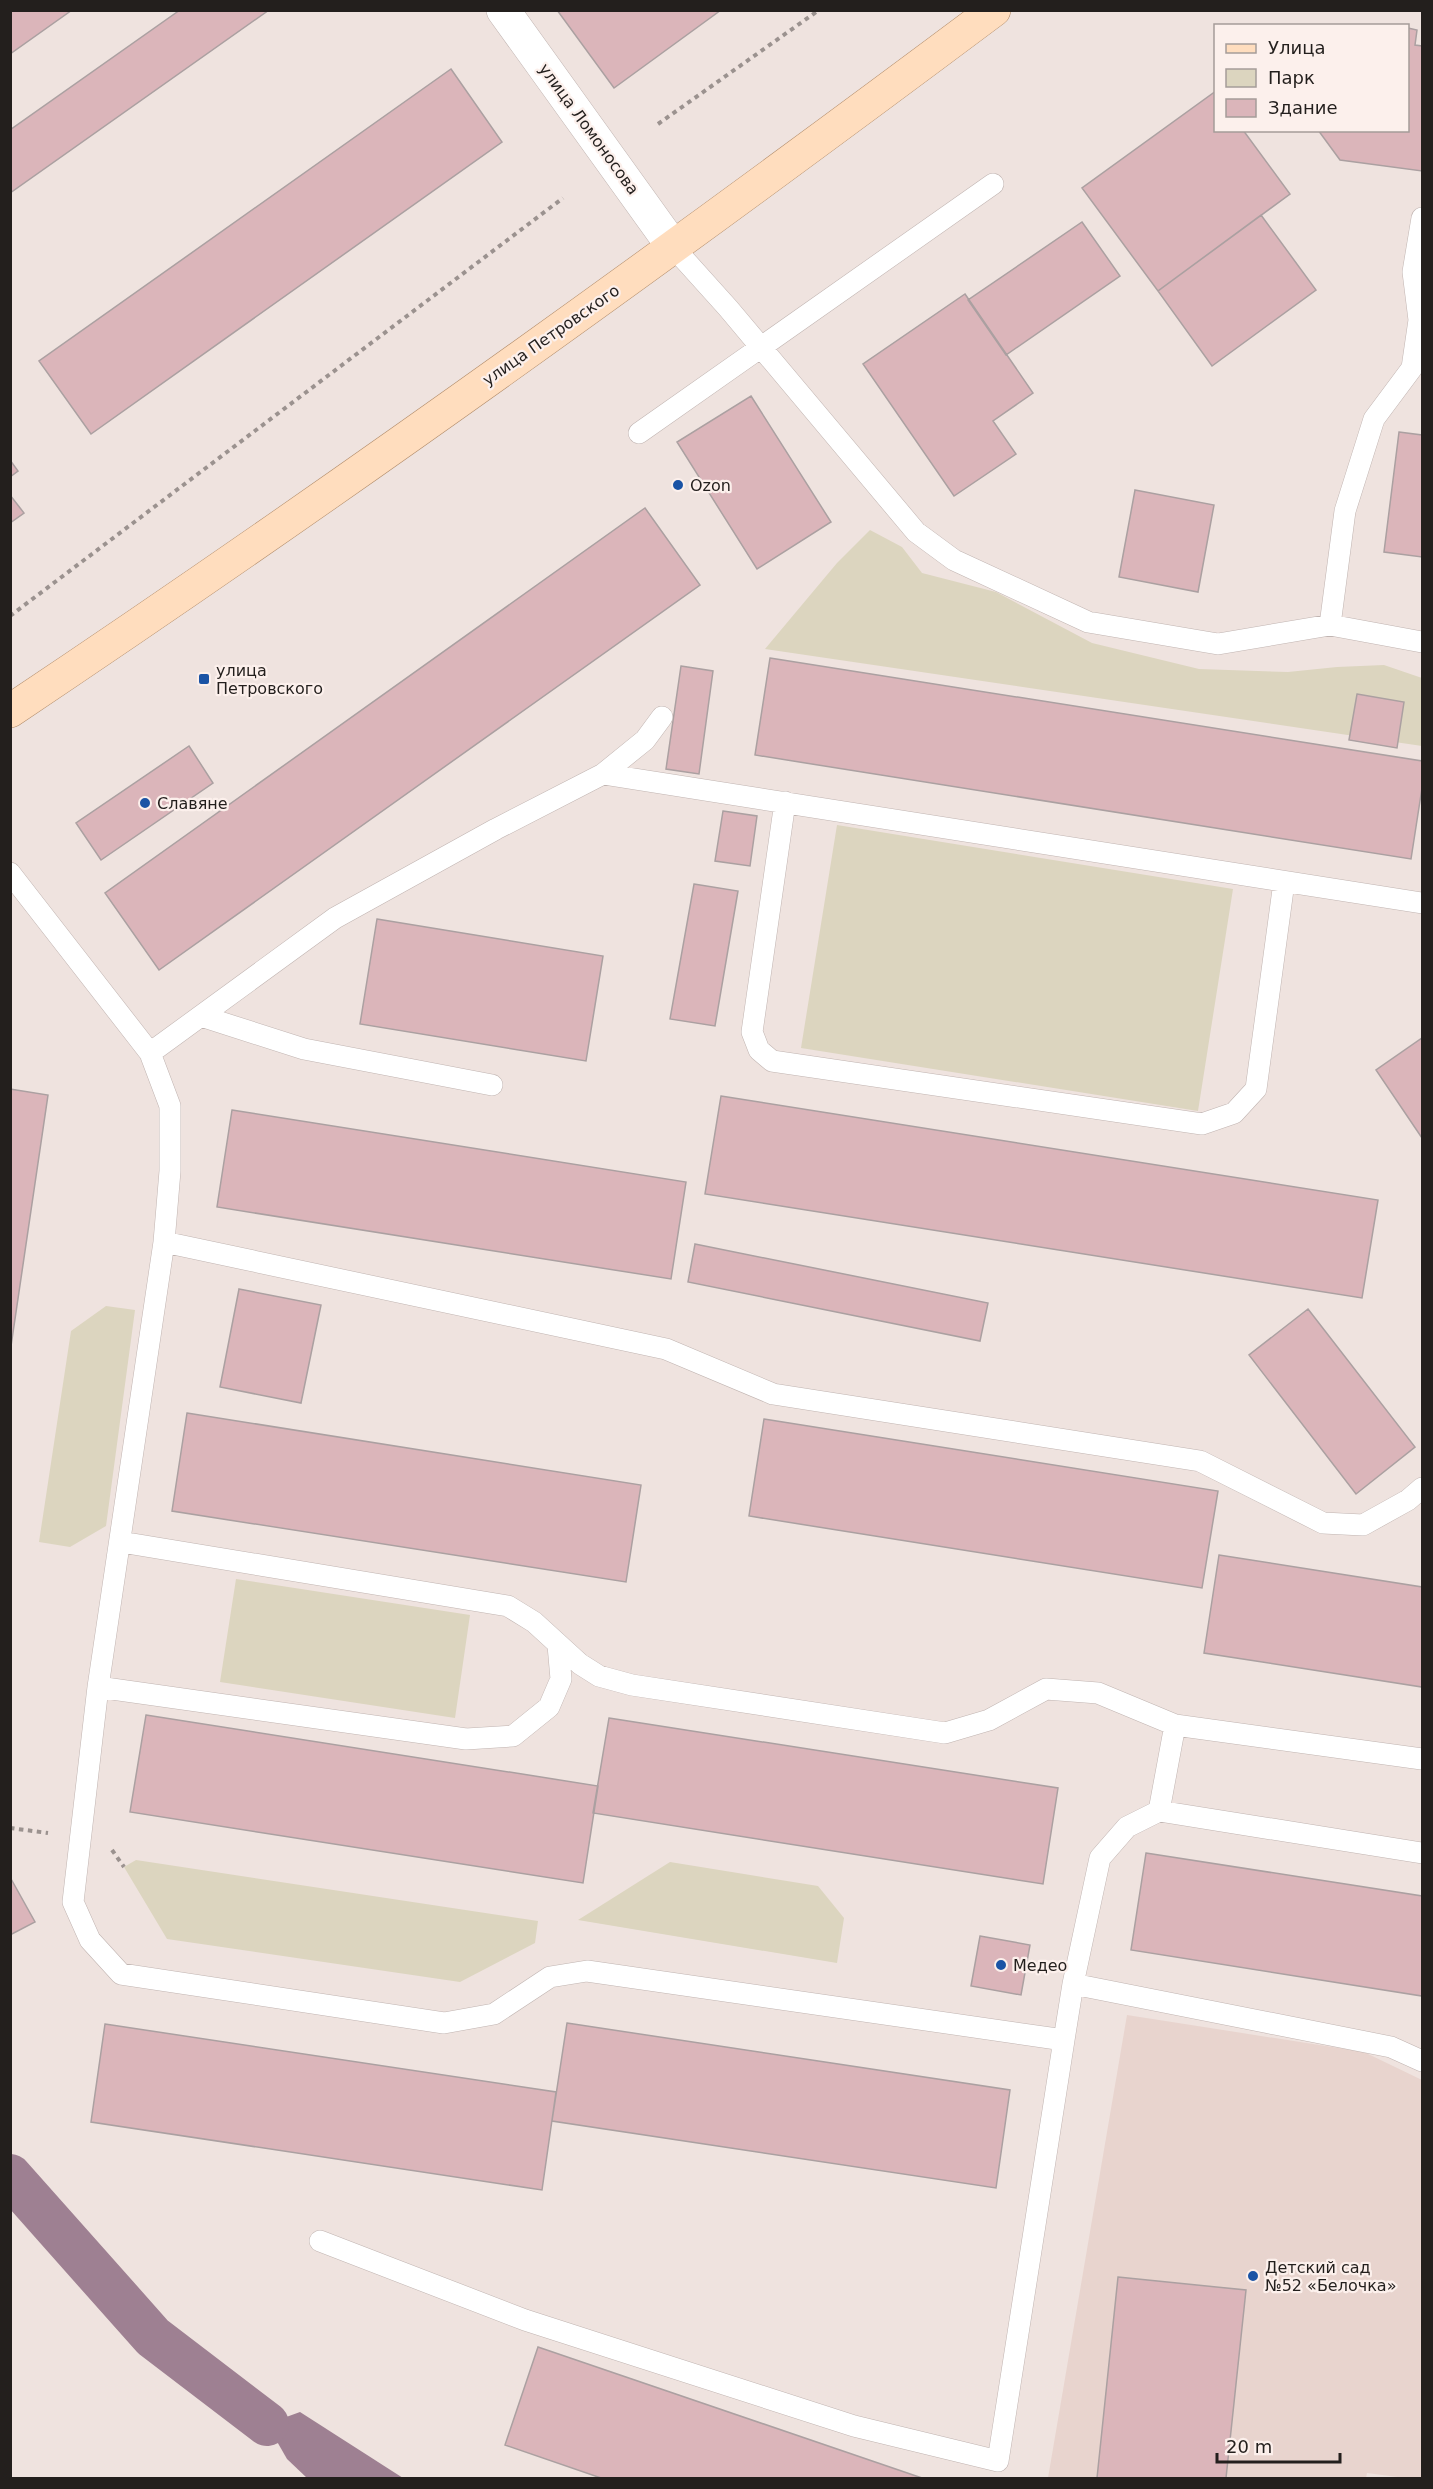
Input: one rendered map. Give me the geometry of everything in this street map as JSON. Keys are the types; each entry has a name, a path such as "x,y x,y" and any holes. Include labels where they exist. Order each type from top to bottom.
{"main road":[{"name":"улица Петровского","path":"10,711 165,608 674,248 994,10"}],"street":[{"name":"улица Ломоносова","path":"503,10 674,248"}],"lane":[{"path":"639,434 993,184"},
{"path":"1330,625 1345,511 1374,419 1412,368 1419,320 1413,272 1422,218"},
{"path":"674,248 916,532 954,560 1088,621 1206,642 1218,644 1330,625 1422,642"},
{"path":"150,1053 335,918 496,829 603,774 645,740 662,717"},
{"path":"603,774 1422,903"},
{"path":"785,802 752,1032 759,1050 772,1061 1202,1124 1234,1113 1256,1089 1284,882"},
{"path":"10,873 150,1053 170,1106 170,1171 164,1242 98,1687 73,1902 90,1940 122,1974 444,2023 494,2014 550,1977 586,1971 1064,2040"},
{"path":"201,1016 304,1049 492,1085"},
{"path":"164,1242 666,1349 773,1394 1200,1461 1323,1523 1363,1525 1408,1500 1422,1488"},
{"path":"121,1542 508,1606 534,1622 580,1664 599,1676 632,1685 945,1733 989,1720 1046,1689 1098,1693 1175,1725 1422,1759"},
{"path":"98,1687 466,1739 513,1736 549,1707 561,1679 558,1645"},
{"path":"1159,1811 1175,1725"},
{"path":"320,2241 525,2320 996,2470 1064,2040 1100,1858 1127,1827 1159,1811 1422,1853"},
{"path":"1074,1984 1391,2047 1422,2061"}],"path":[{"path":"658,124 819,10"},
{"path":"10,616 563,198"}],"shaded area":[{"name":"Детский сад №52 «Белочка»","path":"1127,2015 1364,2052 1422,2080 1422,2478 1367,2473 1366,2478 1048,2478"},
{"path":"300,2412 403,2478 307,2478 287,2459 267,2424"}],"green space":[{"path":"870,530 902,547 922,573 996,592 1092,643 1199,669 1288,672 1384,665 1422,678 1422,746 765,649 837,563"},
{"path":"837,825 1233,889 1198,1111 801,1048"},
{"path":"106,1306 135,1310 106,1526 70,1547 39,1542 71,1331"},
{"path":"236,1579 470,1615 455,1718 220,1682"},
{"path":"136,1860 538,1921 535,1943 460,1982 167,1939 124,1867"},
{"path":"670,1862 818,1886 844,1918 837,1963 578,1920"}],"building":[{"path":"10,10 72,10 10,54"},
{"path":"180,10 269,10 10,193 10,130"},
{"path":"557,10 721,10 614,88"},
{"path":"1409,28 1417,30 1415,45 1422,46 1422,171 1340,160 1319,132 1409,132"},
{"path":"451,69 502,142 91,434 39,361"},
{"path":"1214,92 1214,132 1244,132 1290,194 1158,291 1082,188"},
{"path":"1261,215 1316,290 1212,366 1158,291"},
{"path":"1082,222 1120,276 1006,355 968,300"},
{"path":"965,294 1033,393 993,421 1016,454 954,496 863,364"},
{"path":"751,396 831,522 757,569 677,442"},
{"path":"1399,432 1422,435 1422,557 1384,552"},
{"path":"10,460 18,471 10,477"},
{"path":"1135,490 1214,505 1198,592 1119,577"},
{"path":"10,495 24,513 10,523"},
{"path":"645,508 700,585 159,970 105,893"},
{"path":"770,658 1422,761 1422,788 1411,859 755,755"},
{"path":"681,666 713,671 699,774 666,769"},
{"path":"1357,694 1404,702 1397,748 1349,740"},
{"name":"Славяне","path":"189,746 213,783 101,860 76,823"},
{"path":"723,811 757,816 750,866 715,861"},
{"path":"694,884 738,891 715,1026 670,1019"},
{"path":"377,919 603,956 586,1061 360,1024"},
{"path":"1422,1038 1422,1138 1376,1070"},
{"path":"10,1089 48,1095 10,1353"},
{"path":"721,1096 1378,1200 1362,1298 705,1194"},
{"path":"232,1110 686,1182 671,1279 217,1207"},
{"path":"695,1244 988,1303 980,1341 688,1282"},
{"path":"239,1289 321,1305 301,1403 220,1387"},
{"path":"1308,1309 1415,1447 1356,1494 1249,1355"},
{"path":"187,1413 641,1485 626,1582 172,1511"},
{"path":"764,1419 1218,1491 1202,1588 749,1516"},
{"path":"1219,1555 1422,1587 1422,1687 1204,1653"},
{"path":"146,1715 598,1786 583,1883 130,1812"},
{"path":"609,1718 1058,1788 1043,1884 593,1813"},
{"path":"1146,1853 1422,1896 1422,1996 1131,1950"},
{"path":"10,1877 35,1922 10,1935"},
{"name":"Медео","path":"980,1936 1030,1945 1021,1995 971,1986"},
{"path":"567,2023 1010,2090 996,2188 552,2121"},
{"path":"105,2024 556,2092 542,2190 91,2122"},
{"path":"1118,2277 1246,2290 1226,2478 1097,2478"},
{"path":"538,2347 922,2478 601,2478 505,2445"}],"waterway":[{"path":"10,2176 153,2337 267,2424"}],"place":[{"name":"Ozon","path":"678,485"},
{"name":"улица Петровского","path":"204,679"},
{"name":"Славяне","path":"145,803"},
{"name":"Медео","path":"1001,1965"},
{"name":"Детский сад №52 «Белочка»","path":"1253,2276"}]}
